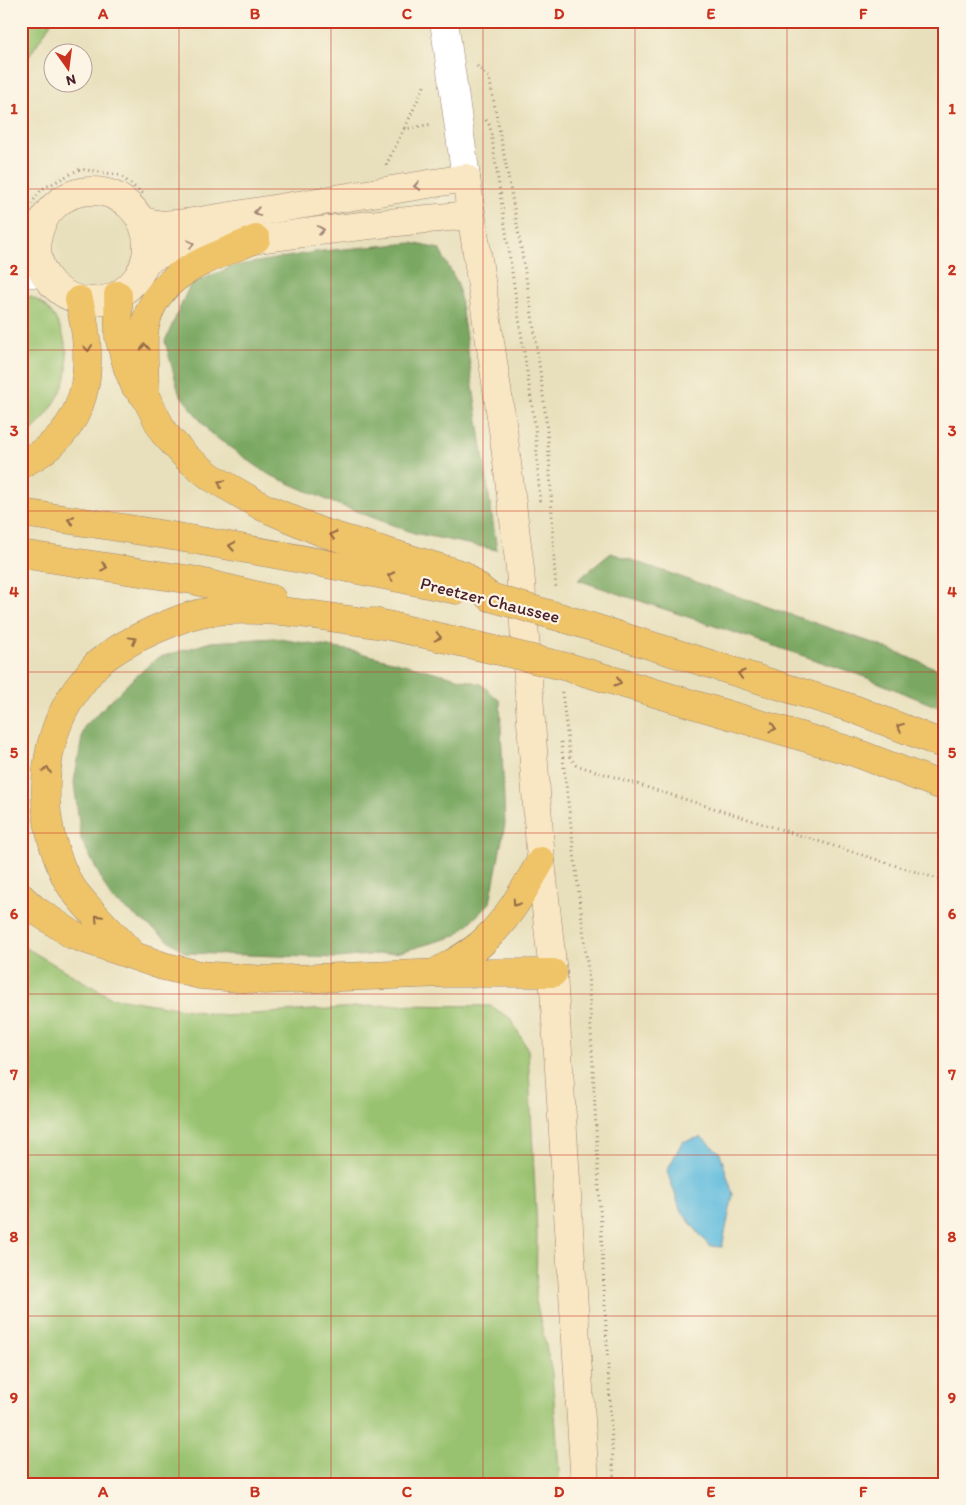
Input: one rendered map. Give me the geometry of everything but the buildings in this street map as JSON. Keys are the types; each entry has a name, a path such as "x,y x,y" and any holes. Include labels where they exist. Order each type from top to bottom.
{"highway":[{"path":"145,396 144,334 154,304 177,275 199,262 256,239"},
{"path":"118,295 119,337 122,353 135,386 145,396 164,433 187,458 211,477 263,507 321,532 462,575 490,597"},
{"path":"21,464 50,446 66,429 78,406 88,375 89,358 85,323 79,300"},
{"name":"Preetzer Chaussee","path":"21,513 117,526 309,559 490,597 561,607 854,709 945,745"},
{"path":"21,554 192,580 495,650 566,675 854,752 945,787"},
{"path":"131,953 66,879 54,852 46,808 45,782 51,747 60,720 73,693 97,664 130,641 169,623 205,613 252,608 391,626"},
{"path":"434,974 466,955 486,939 504,919 541,861"},
{"path":"21,897 34,909 73,935 131,953 163,966 200,975 232,979 265,980 434,974 553,973"}],"main road":[{"path":"144,209 146,234 145,261 136,280 118,295 99,301 79,300 62,293 33,273 38,257 26,232 64,198 81,191 99,191 116,196 131,206 144,209 161,225 187,223 466,178 503,430 520,569 541,861 553,973 586,1484"},
{"path":"145,261 164,251 226,238 256,239 370,224 471,215"}],"street":[{"path":"446,30 456,120 466,178"}],"path":[{"path":"446,30 489,77 515,214 544,402 561,607"},
{"path":"382,173 404,129 456,120"},
{"path":"26,232 42,189 80,169 119,175 144,209"},
{"path":"566,675 564,711 570,757 576,765 945,881"},
{"path":"557,712 564,711"},
{"path":"560,741 588,971 614,1484"}],"green space":[{"path":"21,21 52,21 21,69"},
{"path":"412,243 439,249 458,284 497,550 414,533 334,503 268,474 211,434 179,393 165,341 190,285 233,266 322,251"},
{"path":"21,294 34,298 53,314 64,338 67,364 66,377 55,403 42,420 21,438"},
{"path":"611,553 873,643 945,672 945,710 860,675 578,580"},
{"path":"274,638 353,651 481,684 500,701 505,824 490,903 456,936 400,952 338,958 186,953 111,898 81,839 74,782 84,727 122,689 157,658 211,642"},
{"path":"21,945 110,997 225,1016 386,1005 491,1006 511,1019 528,1050 537,1233 536,1301 552,1373 560,1484 21,1484"}],"water":[{"path":"701,1137 720,1153 733,1195 722,1247 709,1246 681,1211 667,1171 682,1142"}]}
